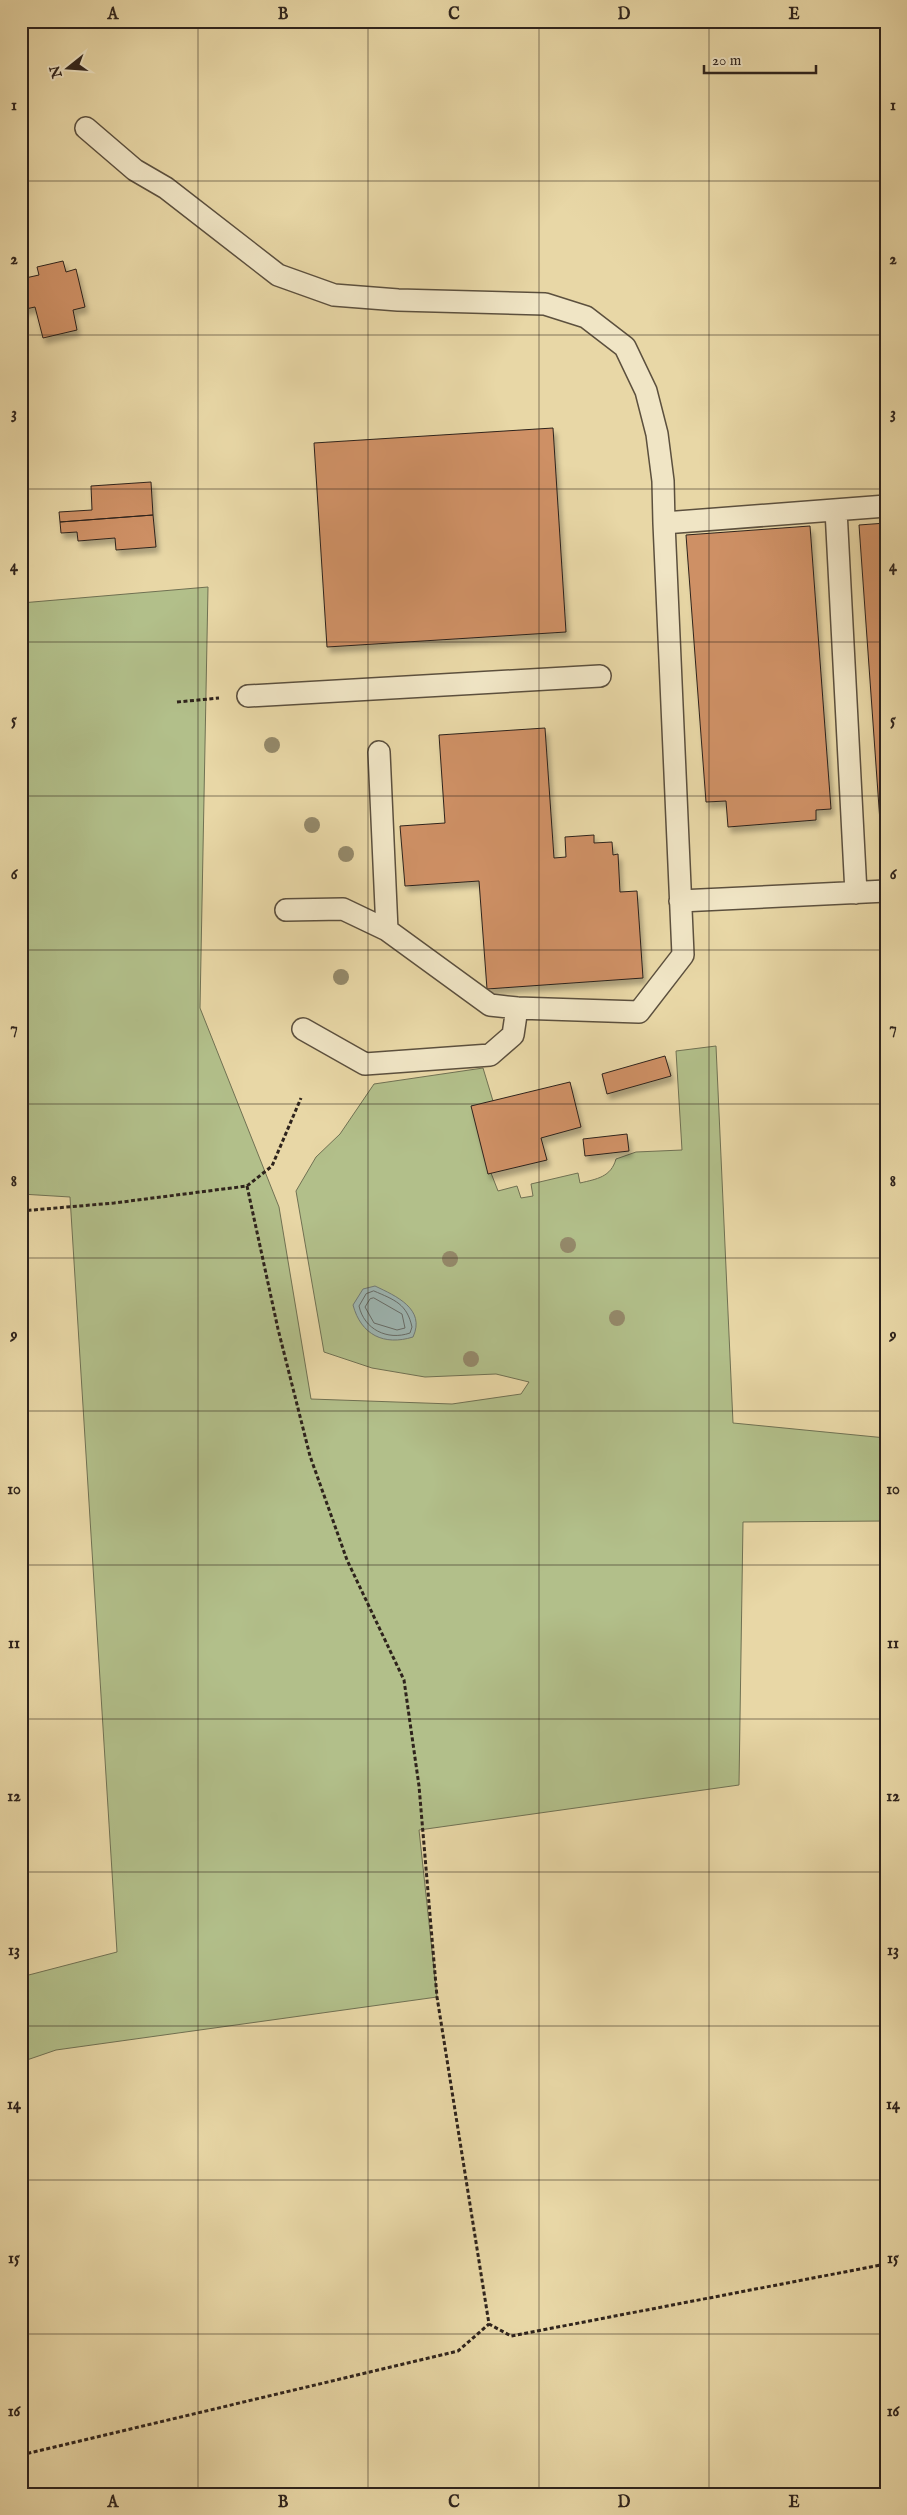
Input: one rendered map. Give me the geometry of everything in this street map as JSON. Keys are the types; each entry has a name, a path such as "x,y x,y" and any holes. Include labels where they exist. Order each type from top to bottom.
{"lane":[{"path":"86,128 135,170 166,188 278,275 334,295 398,300 545,304 586,317 625,347 646,391 658,434 663,481 683,955 640,1012 517,1008 490,1005 387,930 343,909 286,910"},
{"path":"664,523 886,506"},
{"path":"836,510 856,892"},
{"path":"248,696 600,676"},
{"path":"379,752 387,930"},
{"path":"680,901 886,891"},
{"path":"303,1029 365,1064 490,1055 512,1034 517,1008"}],"path":[{"path":"177,702 248,696"},
{"path":"21,1211 114,1203 247,1186 272,1166 301,1098"},
{"path":"247,1186 278,1328 310,1456 347,1560 404,1680 419,1786 437,1997 489,2324"},
{"path":"489,2324 511,2336 886,2264"},
{"path":"21,2455 458,2350 489,2324"}],"green space":[{"path":"208,587 200,1008 279,1207 311,1399 452,1404 521,1394 529,1382 496,1374 425,1377 372,1368 324,1352 296,1191 316,1157 340,1134 374,1084 483,1068 493,1101 488,1174 491,1173 498,1191 517,1186 521,1198 533,1196 531,1184 578,1173 580,1183 603,1176 611,1170 616,1159 636,1152 682,1150 676,1051 716,1046 733,1423 886,1438 886,1521 743,1522 739,1785 419,1830 437,1997 56,2050 21,2062 21,1977 117,1952 70,1197 21,1194 21,603"}],"water":[{"path":"375,1286 400,1299 412,1311 416,1319 413,1337 393,1340 383,1339 368,1331 362,1324 353,1305 363,1289"}],"building":[{"path":"63,261 66,272 76,269 85,307 73,310 77,330 43,338 35,307 21,310 21,279 39,275 37,267"},
{"path":"553,428 566,632 327,647 314,443"},
{"path":"151,482 153,515 60,522 59,512 92,510 91,486"},
{"path":"153,515 156,547 116,550 115,538 78,541 77,532 61,533 60,522"},
{"path":"886,523 886,850 882,850 859,525"},
{"path":"810,526 831,809 816,810 816,820 728,827 726,801 706,802 686,535"},
{"path":"545,728 554,858 566,857 565,837 594,835 594,843 612,842 613,855 618,854 620,892 637,891 643,978 487,989 479,881 405,886 400,826 445,823 439,735"},
{"path":"665,1056 671,1076 607,1094 602,1074"},
{"path":"570,1082 581,1127 541,1138 547,1160 488,1174 471,1106"},
{"path":"627,1134 629,1151 585,1156 583,1139"}]}
